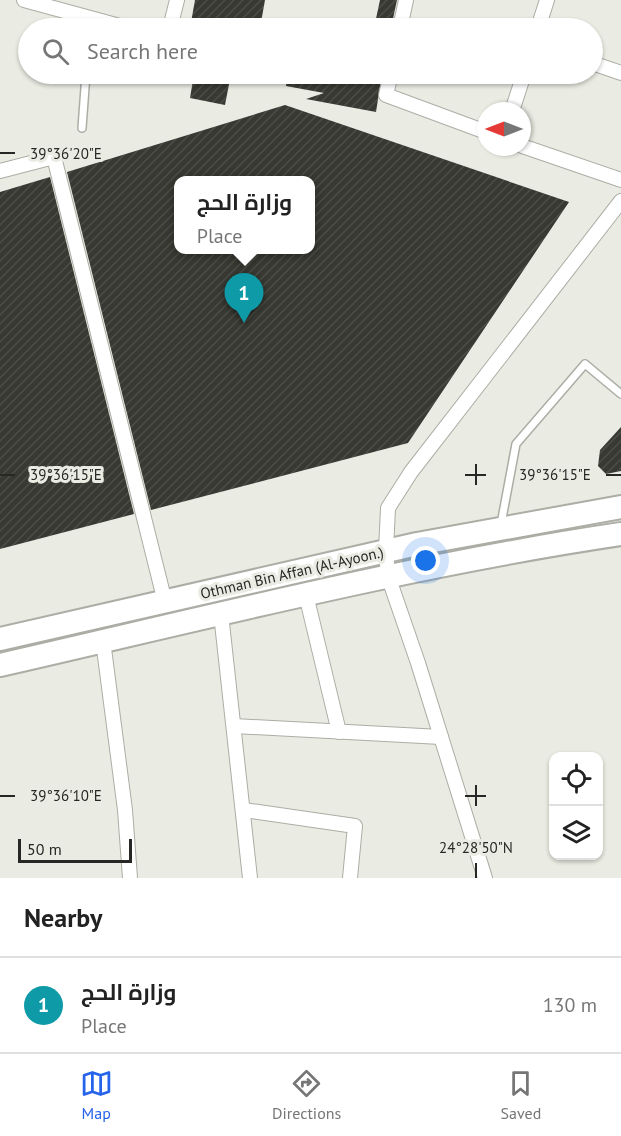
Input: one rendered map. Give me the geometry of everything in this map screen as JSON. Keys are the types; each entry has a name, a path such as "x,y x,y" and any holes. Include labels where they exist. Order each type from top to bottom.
{"main road":[{"name":"Othman Bin Affan (Al-Ayoon.)","path":"0,639 386,551 621,507"},
{"name":"Othman Bin Affan (Al-Ayoon.)","path":"0,665 388,576 533,547 621,534"}],"street":[{"path":"24,0 74,18"},
{"path":"172,18 177,0"},
{"path":"402,18 406,0"},
{"path":"541,18 547,0"},
{"path":"603,67 621,73"},
{"path":"389,84 386,95 477,129"},
{"path":"515,102 521,84"},
{"path":"531,149 621,180"},
{"path":"0,171 54,157 165,602"},
{"path":"485,878 388,576 386,551 388,508 411,472 621,201"},
{"path":"306,595 339,732"},
{"path":"221,614 244,810 249,878"},
{"path":"102,641 126,810 130,878"},
{"path":"234,726 441,737"},
{"path":"244,810 356,826 350,878"}],"lane":[{"path":"81,128 85,84"},
{"path":"500,529 516,444 585,364 621,394"}],"building":[{"path":"195,0 265,0 262,18 192,18"},
{"path":"380,0 397,0 393,18 376,18"},
{"path":"192,84 229,84 225,105 190,98"},
{"path":"286,84 380,84 376,112 306,99 324,93 286,86"},
{"path":"285,105 569,202 408,443 151,510 67,172"},
{"path":"50,177 134,514 0,549 0,192"},
{"path":"621,427 621,471 606,474 598,466 600,450"}],"place":[{"name":"وزارة الحج","path":"244,323"}]}
